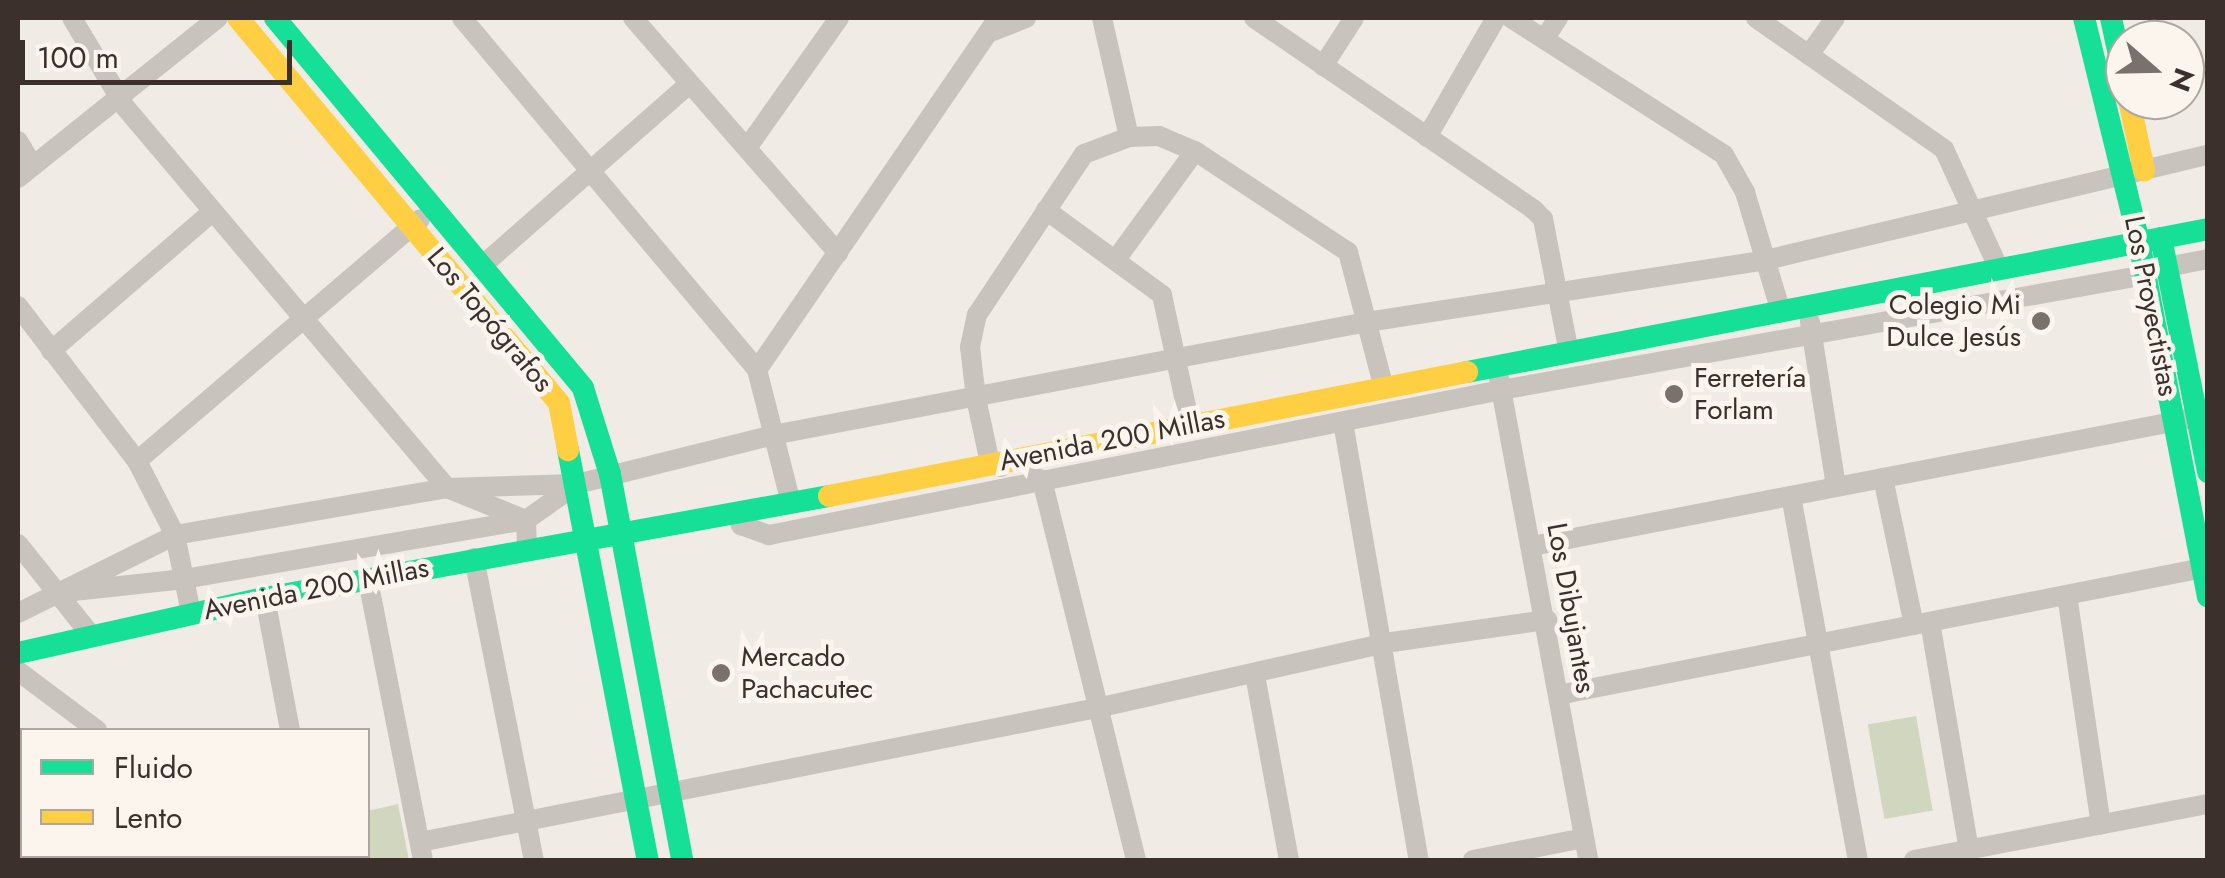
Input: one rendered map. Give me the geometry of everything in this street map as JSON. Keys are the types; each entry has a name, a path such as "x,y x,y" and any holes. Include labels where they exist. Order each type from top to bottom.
{"main road":[{"name":"Los Topógrafos","path":"238,18 559,403 590,539 648,860"},
{"name":"Los Topógrafos","path":"275,18 583,388 610,474 682,860"},
{"name":"Los Proyectistas","path":"2084,18 2134,173 2193,418 2208,596"},
{"path":"2130,120 2134,173"},
{"name":"Avenida 200 Millas","path":"18,653 266,598 792,504 2208,228"},
{"path":"2193,418 2208,472"}],"street":[{"path":"72,18 120,97 212,212 447,488 526,520"},
{"path":"18,141 25,172 218,18"},
{"path":"462,18 757,370 792,504"},
{"path":"633,18 838,254"},
{"path":"747,148 838,18"},
{"path":"757,370 993,25 1026,18"},
{"path":"1102,18 1129,137"},
{"path":"1254,18 1543,219 1569,352"},
{"path":"1323,66 1354,18"},
{"path":"1427,137 1496,18"},
{"path":"1511,18 1724,154 1745,192 1780,312"},
{"path":"1545,38 1558,18"},
{"path":"1756,18 1944,148 1998,267"},
{"path":"1809,55 1835,18"},
{"path":"483,266 689,84"},
{"path":"1042,480 990,463 970,348 976,316 1084,154 1129,137 1158,136 1195,151 1348,252 1384,388"},
{"path":"1118,258 1195,151"},
{"path":"18,613 175,535 447,488 577,484 773,436 1177,362 1368,322 1766,260 2208,155"},
{"path":"136,461 306,321 434,207"},
{"path":"1046,210 1118,258 1162,295 1190,425"},
{"path":"50,351 212,212"},
{"path":"736,512 741,525 769,535 1501,390 2208,259"},
{"path":"18,306 136,461 175,535 191,614"},
{"path":"1807,306 1836,488"},
{"name":"Los Dibujantes","path":"1496,366 1547,620 1588,860"},
{"path":"1532,546 2193,418"},
{"path":"1343,422 1386,643 1419,860"},
{"path":"1883,478 1922,623 1960,854"},
{"path":"1042,480 1136,860"},
{"path":"58,593 184,579 526,520 577,484"},
{"path":"1790,496 1858,860"},
{"path":"526,520 527,550"},
{"path":"18,544 90,634"},
{"path":"474,558 534,860"},
{"path":"1558,695 2205,568"},
{"path":"368,580 422,851 527,822 1098,708 1386,643 1547,620"},
{"path":"2067,595 2101,824"},
{"path":"266,598 290,728"},
{"path":"18,671 94,728"},
{"path":"1255,675 1289,860"},
{"path":"1914,860 2208,804"},
{"path":"1473,860 1584,838"}],"green space":[{"path":"1916,716 1933,811 1884,819 1868,725"},
{"path":"398,804 409,860 350,860 370,858 370,811"}],"traffic: fast":[{"path":"275,18 583,388 610,474 682,860"},
{"path":"2084,18 2139,242 2208,596"},
{"path":"1467,372 2208,229"},
{"path":"2161,238 2208,472"},
{"path":"568,450 648,860"},
{"path":"18,653 265,598 829,496"}],"traffic: slow":[{"path":"238,18 559,403 568,450"},
{"path":"2133,120 2144,170"},
{"path":"829,496 1467,372"}],"place":[{"name":"Colegio Mi Dulce Jesús","path":"2041,321"},
{"name":"Ferretería Forlam","path":"1674,394"},
{"name":"Mercado Pachacutec","path":"721,673"}]}
